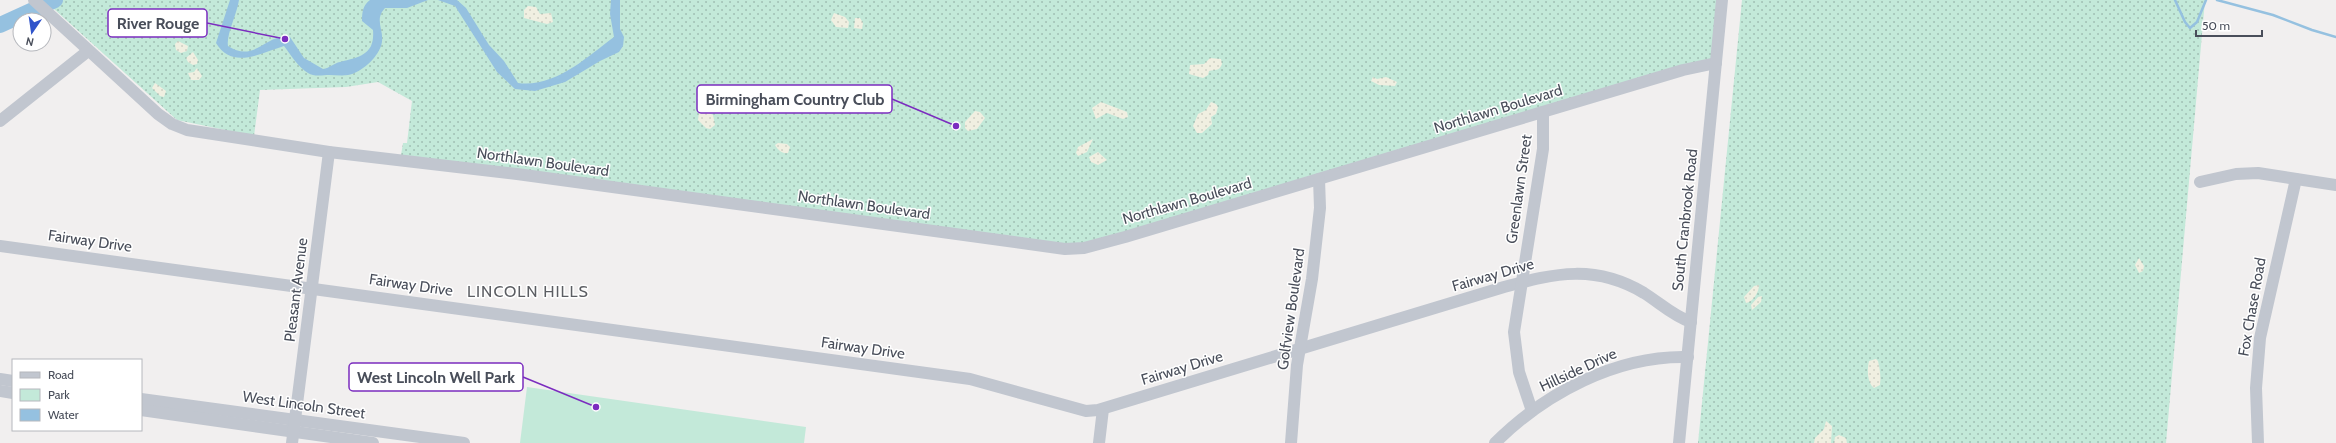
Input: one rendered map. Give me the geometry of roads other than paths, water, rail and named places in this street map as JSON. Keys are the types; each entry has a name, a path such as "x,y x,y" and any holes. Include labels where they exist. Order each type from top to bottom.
{"street":[{"name":"Northlawn Boulevard","path":"34,0 158,114 178,127 196,132 329,152 480,170 1070,249 1084,248 1125,237 1683,70 1716,63"},
{"name":"South Cranbrook Road","path":"1679,443 1722,0"},
{"path":"0,121 88,51"},
{"name":"Greenlawn Street","path":"1532,411 1519,372 1514,343 1515,318 1543,149 1543,112"},
{"name":"Pleasant Avenue","path":"293,437 329,152"},
{"path":"2200,182 2248,173 2268,174 2336,185"},
{"name":"Golfview Boulevard","path":"1291,443 1300,349 1320,216 1319,179"},
{"name":"Fox Chase Road","path":"2258,443 2256,388 2260,338 2296,179"},
{"name":"Fairway Drive","path":"0,246 970,380 1000,386 1079,410 1102,409 1521,282 1570,273 1608,277 1637,289 1676,316 1691,322"},
{"name":"Hillside Drive","path":"1495,443 1532,411 1569,389 1621,367 1652,358 1688,357"},
{"path":"0,379 12,381"},
{"path":"0,391 12,393"},
{"name":"West Lincoln Street","path":"142,399 296,419 421,440 464,443"},
{"path":"1099,443 1102,409"},
{"name":"West Lincoln Street","path":"142,410 293,437 373,443"}],"water":[{"path":"230,0 239,0 230,30 228,46 237,51 253,50 274,39 290,37 304,58 323,69 360,56 369,49 372,44 373,30 362,21 362,18 364,6 370,0 428,0 407,8 385,8 380,17 382,36 381,46 372,60 363,68 353,74 348,75 318,76 310,74 301,68 284,46 257,55 238,58 230,56 223,51 216,43"},
{"path":"438,0 457,0 466,8 489,45 504,61 518,83 545,81 558,76 582,62 614,37 610,14 611,0 620,0 620,29 624,37 623,46 619,52 600,61 565,82 535,91 515,89 497,72 455,6"}],"waterway":[{"path":"0,25 55,0"},
{"path":"2175,0 2185,22 2190,28 2197,22 2206,0"},
{"path":"2217,0 2273,15 2312,30 2336,37"}],"place":[{"name":"River Rouge","path":"285,39"},
{"name":"Birmingham Country Club","path":"956,126"},
{"name":"West Lincoln Well Park","path":"596,407"}],"district":[{"name":"LINCOLN HILLS","path":"528,291"}]}
